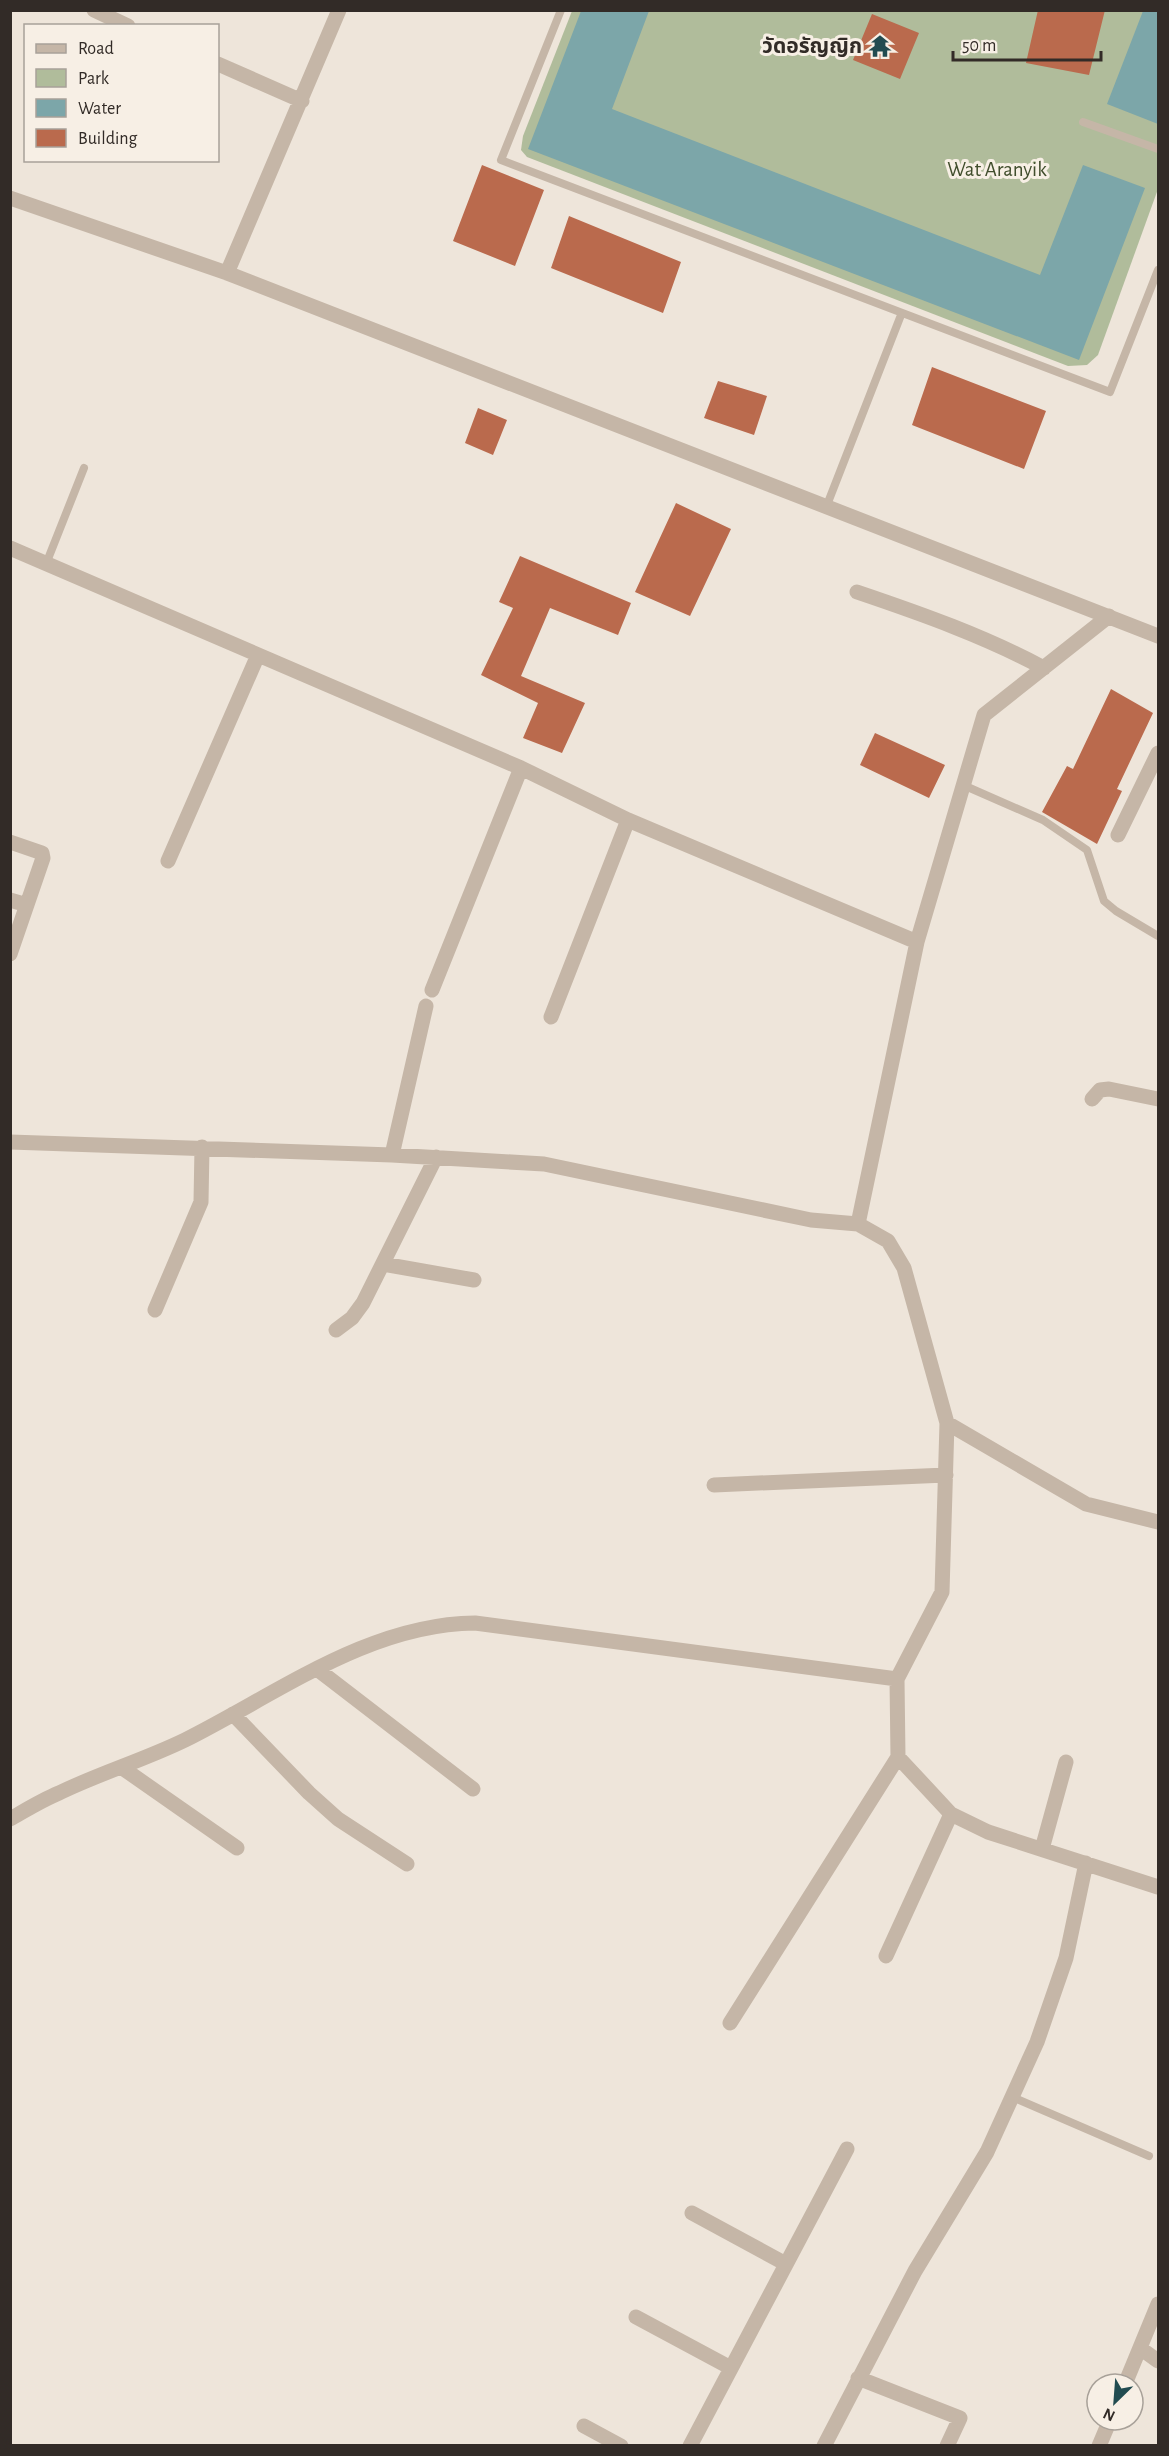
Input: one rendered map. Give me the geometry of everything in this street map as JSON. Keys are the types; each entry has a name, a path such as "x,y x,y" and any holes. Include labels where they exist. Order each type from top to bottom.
{"street":[{"path":"94,10 124,24"},
{"path":"227,273 339,10"},
{"path":"219,64 302,101"},
{"path":"12,201 227,273 827,505 1158,636"},
{"path":"10,548 521,768 628,820 917,942"},
{"path":"857,592 934,618 1000,645 1044,668"},
{"path":"858,1224 917,942 984,715 1109,616"},
{"path":"168,861 258,655"},
{"path":"1119,835 1158,753"},
{"path":"432,990 521,768"},
{"path":"551,1017 628,820"},
{"path":"10,842 42,853 43,858 10,954"},
{"path":"10,900 27,905"},
{"path":"392,1155 426,1006"},
{"path":"1092,1100 1100,1090 1109,1089 1158,1099"},
{"path":"10,1142 202,1147 544,1164 811,1220 858,1224 888,1241 904,1268 947,1423 942,1592 897,1679 898,1757 730,2023"},
{"path":"155,1310 201,1202 202,1147"},
{"path":"336,1330 357,1311 436,1157"},
{"path":"383,1264 474,1280"},
{"path":"947,1423 1086,1504 1158,1522"},
{"path":"714,1485 945,1475"},
{"path":"10,1819 58,1793 184,1740 317,1669 401,1633 441,1624 475,1623 897,1679"},
{"path":"317,1669 473,1789"},
{"path":"233,1714 309,1793 338,1819 407,1864"},
{"path":"898,1757 951,1814 988,1832 1158,1887"},
{"path":"1042,1849 1066,1762"},
{"path":"121,1767 237,1848"},
{"path":"886,1956 951,1814"},
{"path":"824,2445 915,2271 987,2152 1037,2042 1066,1958 1086,1863"},
{"path":"690,2445 847,2149"},
{"path":"692,2213 786,2264"},
{"path":"1130,2372 1158,2304"},
{"path":"636,2317 731,2368"},
{"path":"1140,2348 1158,2361"},
{"path":"858,2378 960,2418 947,2445"},
{"path":"584,2426 621,2445"}],"lane":[{"path":"561,10 501,160 902,315 1110,392 1158,270"},
{"path":"1083,122 1158,149"},
{"path":"827,505 902,315"},
{"path":"46,564 84,468"},
{"path":"963,785 1043,820 1087,850 1104,901 1116,911 1158,936"},
{"path":"1012,2097 1149,2156"}],"green space":[{"name":"Wat Aranyik","path":"572,11 1158,11 1158,189 1098,355 1087,365 1068,366 527,157 521,150 523,136"}],"water":[{"path":"581,11 649,11 612,109 1040,275 1083,165 1145,188 1079,360 528,149"},
{"path":"1143,11 1158,11 1158,124 1107,104"}],"building":[{"path":"1038,10 1105,10 1089,75 1026,63"},
{"path":"872,14 919,33 900,79 853,60"},
{"path":"482,165 544,190 515,266 453,241"},
{"path":"569,216 681,262 663,313 551,268"},
{"path":"932,367 1046,411 1024,469 912,425"},
{"path":"718,381 767,396 754,435 704,418"},
{"path":"478,408 507,420 493,455 465,443"},
{"path":"676,503 731,529 690,616 635,592"},
{"path":"520,556 631,603 618,635 550,608 521,676 585,703 562,753 523,738 538,703 481,675 513,608 499,602"},
{"path":"1111,689 1153,713 1117,789 1122,791 1097,844 1042,812 1067,766 1073,769"},
{"path":"875,733 945,765 929,798 860,765"}],"place":[{"name":"วัดอรัญญิก","path":"880,46"}]}
